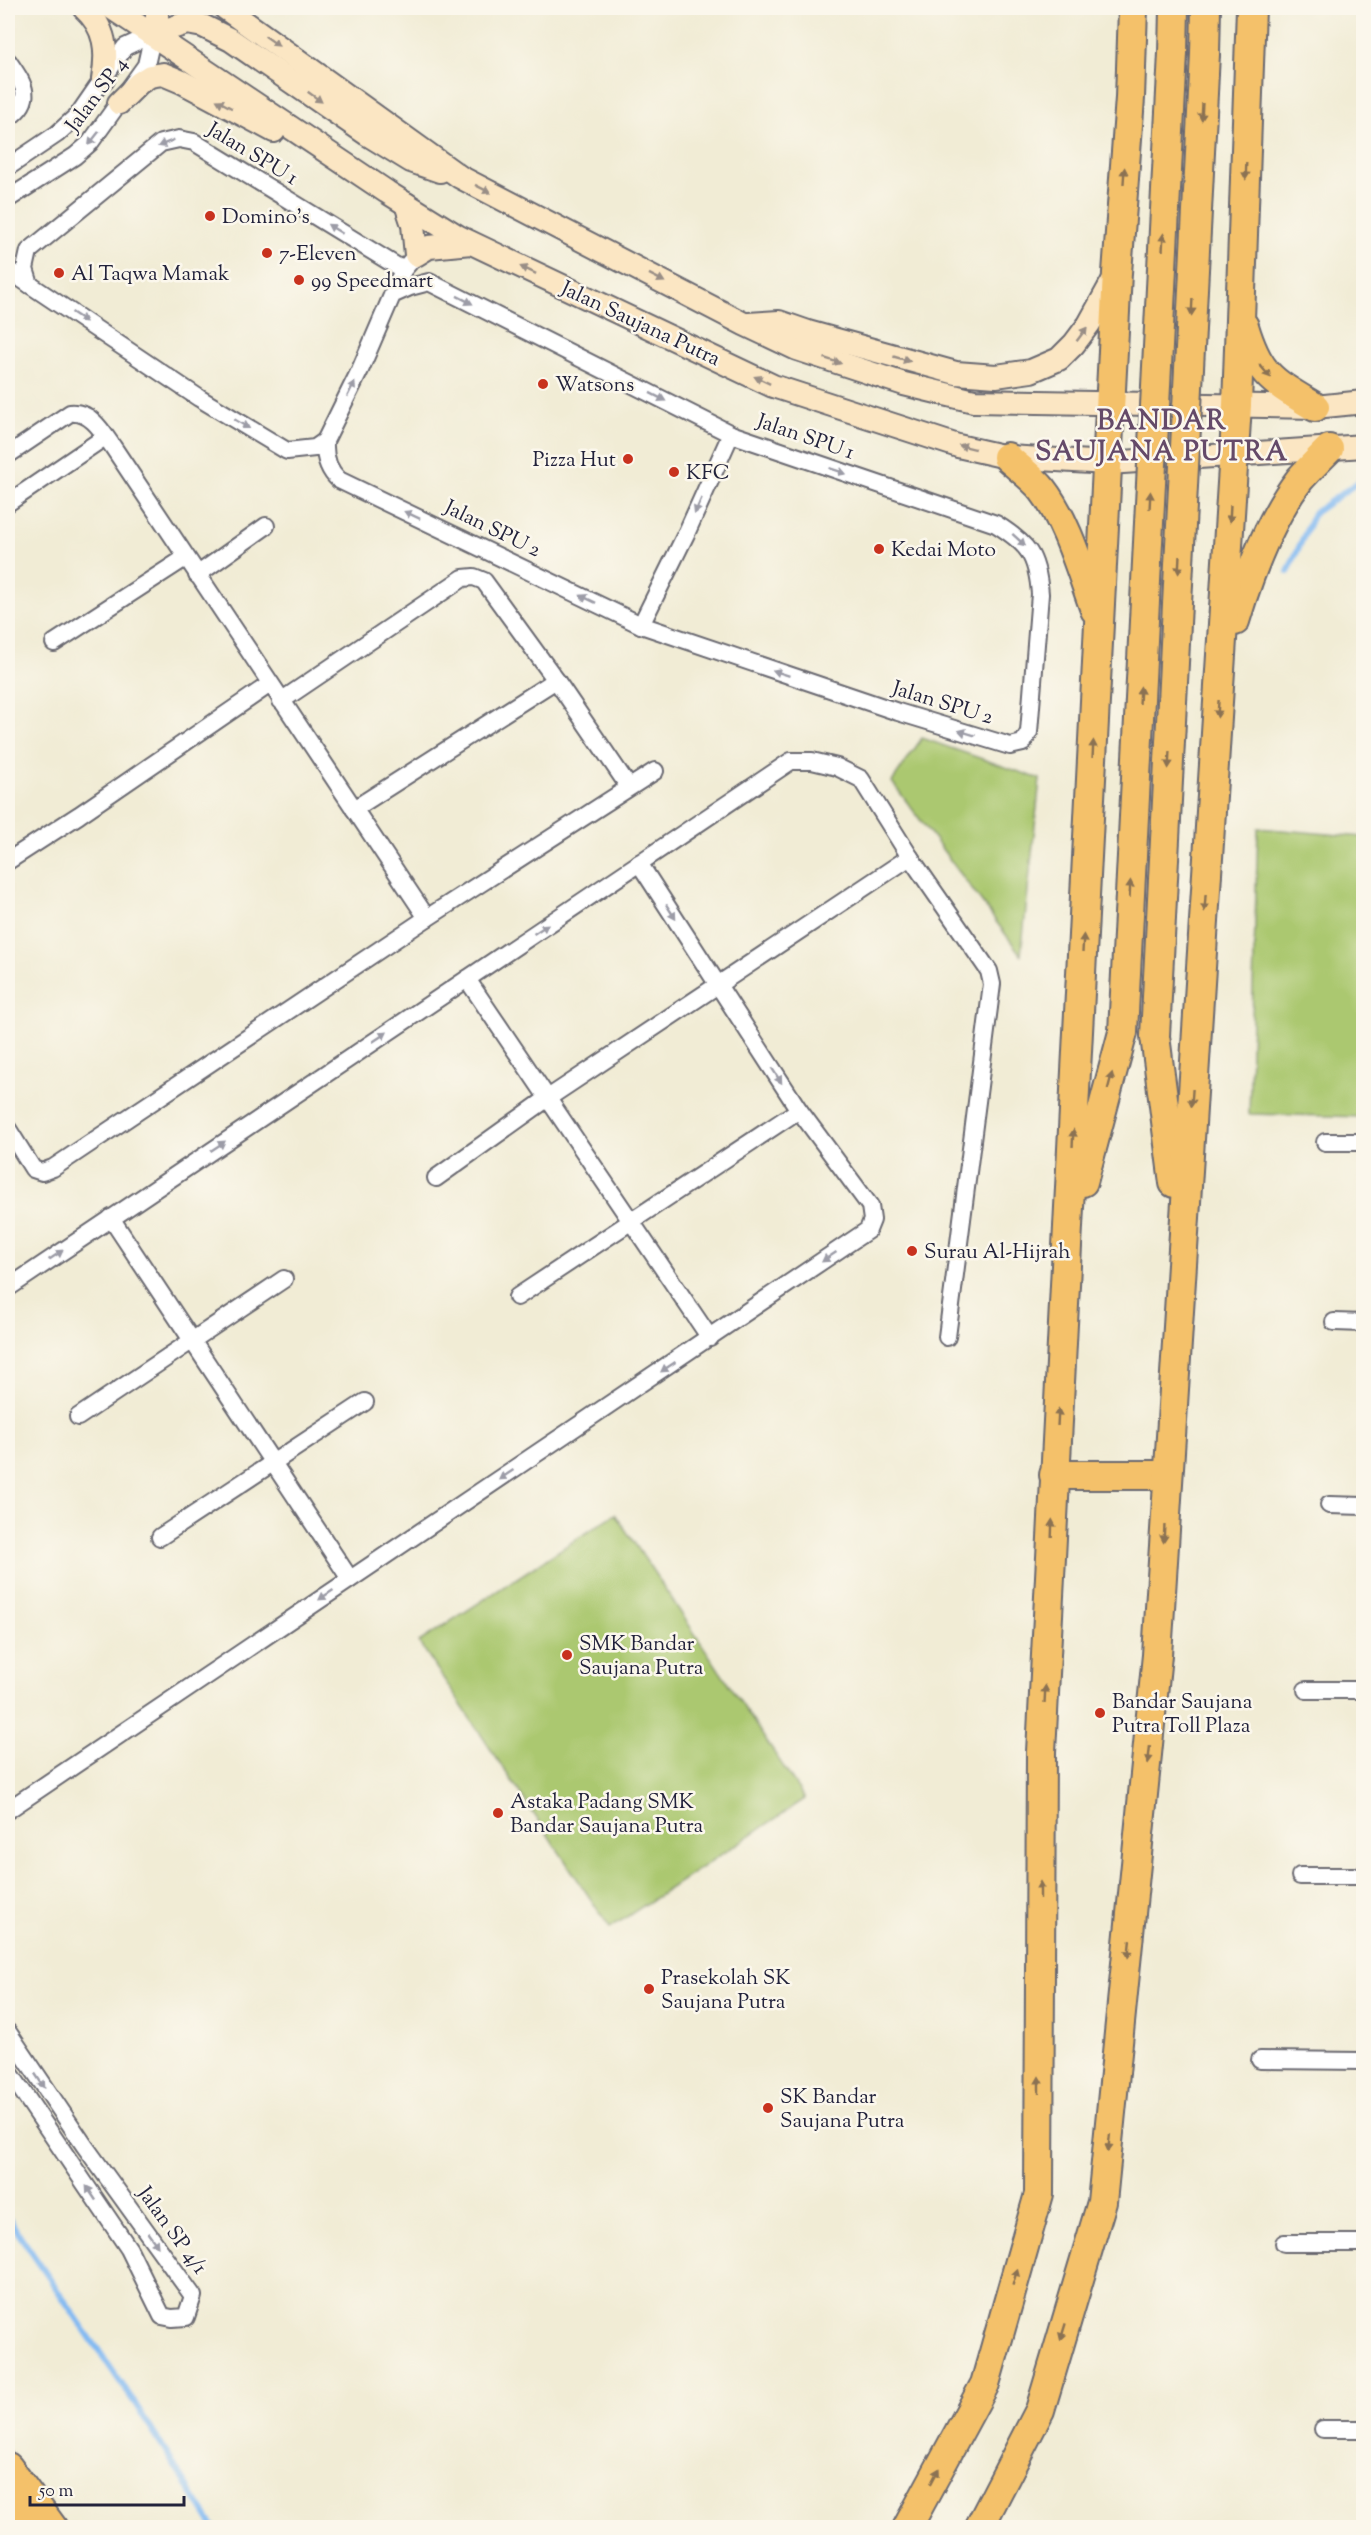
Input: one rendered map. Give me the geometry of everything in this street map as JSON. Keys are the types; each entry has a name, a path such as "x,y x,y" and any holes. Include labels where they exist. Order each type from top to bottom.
{"highway":[{"path":"907,2528 984,2384 1039,2194 1041,1752 1117,273 1130,98 1133,8"},
{"path":"1068,1239 1123,1032 1174,8"},
{"path":"1182,1247 1155,1036 1206,8"},
{"path":"979,2528 1040,2410 1102,2202 1154,1710 1167,1475 1237,405 1251,8"},
{"path":"1241,319 1251,349 1265,374 1315,407"},
{"path":"1221,668 1247,581 1282,506 1300,479 1329,449"},
{"path":"1008,457 1041,489 1053,508 1074,552 1100,624"},
{"path":"1054,1475 1167,1475"},
{"path":"8,2467 53,2528"},
{"path":"8,2509 20,2528"}],"main road":[{"path":"84,8 93,16 104,35 107,59 104,79"},
{"name":"Jalan Saujana Putra","path":"112,8 387,192 471,243 772,386 958,446 1008,457 1108,463 1364,446"},
{"path":"153,34 157,22 156,8"},
{"name":"Jalan Saujana Putra","path":"225,8 460,177 744,324 808,352 904,384 974,401 1315,407 1364,402"},
{"path":"153,34 188,22 203,26 231,40 367,134 411,161 460,177"},
{"path":"118,103 139,83 150,76 163,74 387,192"},
{"path":"406,204 414,225 411,261"},
{"path":"411,261 429,247 471,243"},
{"path":"744,324 779,322 956,373 1008,374 1031,371 1059,359 1074,344 1089,324 1117,273"}],"street":[{"name":"Jalan SP 4","path":"8,167 57,134 78,115 125,47 153,34"},
{"name":"Jalan SP 4","path":"8,199 75,156 90,143 146,64 153,34"},
{"path":"8,61 24,84 25,99 18,111 8,118"},
{"name":"Jalan SPU 1","path":"30,285 25,269 29,251 161,143 178,139 194,142 411,261"},
{"path":"8,270 199,398 287,451 315,448 325,441 360,370 392,296 411,261 429,282 410,287 392,296"},
{"name":"Jalan SPU 1","path":"429,282 731,434 996,524 1018,538 1031,552 1038,571 1040,594 1029,732 1023,743"},
{"path":"8,455 70,413 80,412 88,416 105,437 426,918"},
{"path":"641,625 686,534 731,434"},
{"path":"8,503 105,437"},
{"name":"Jalan SPU 2","path":"325,441 324,453 332,473 339,480 641,625 898,712 1010,746 1023,743"},
{"path":"197,575 266,526"},
{"path":"54,643 185,558"},
{"path":"281,701 463,578 474,577 484,581 556,680 628,787"},
{"path":"354,809 556,680"},
{"path":"8,861 80,815 270,684"},
{"path":"8,1288 791,761 812,761 837,766 861,779 910,857 989,971 992,984 947,1337"},
{"path":"8,1129 33,1169 42,1173 53,1168 426,918 655,771"},
{"path":"436,1178 548,1098 910,857"},
{"path":"8,1810 868,1230 872,1220 870,1206 799,1110 639,863"},
{"path":"467,979 710,1338"},
{"path":"517,1297 799,1110"},
{"path":"1325,1142 1364,1142"},
{"path":"111,1218 350,1579"},
{"path":"78,1417 284,1279"},
{"path":"1334,1322 1364,1323"},
{"path":"160,1537 365,1402"},
{"path":"1329,1505 1364,1506"},
{"path":"1305,1690 1364,1690"},
{"path":"1300,1876 1364,1876"},
{"name":"Jalan SP 4/1","path":"8,2032 84,2145 193,2296 186,2317 162,2316 129,2249 8,2070"},
{"path":"1260,2060 1364,2061"},
{"path":"1284,2243 1364,2243"},
{"path":"1323,2429 1364,2429"}],"green space":[{"path":"922,738 1040,779 1021,955 892,782"},
{"path":"1258,828 1363,837 1363,1117 1249,1114"},
{"path":"615,1514 805,1799 610,1928 419,1642"}],"waterway":[{"path":"1288,572 1314,513 1364,478"},
{"path":"8,2218 134,2402 214,2528"}],"place":[{"name":"Domino's","path":"210,216"},
{"name":"7-Eleven","path":"267,253"},
{"name":"Al Taqwa Mamak","path":"59,273"},
{"name":"99 Speedmart","path":"299,280"},
{"name":"Watsons","path":"543,384"},
{"name":"Pizza Hut","path":"628,459"},
{"name":"KFC","path":"674,472"},
{"name":"Kedai Moto","path":"879,549"},
{"name":"Surau Al-Hijrah","path":"912,1251"},
{"name":"SMK Bandar Saujana Putra","path":"567,1655"},
{"name":"Bandar Saujana Putra Toll Plaza","path":"1100,1713"},
{"name":"Astaka Padang SMK Bandar Saujana Putra","path":"498,1813"},
{"name":"Prasekolah SK Saujana Putra","path":"649,1989"},
{"name":"SK Bandar Saujana Putra","path":"768,2108"}],"district":[{"name":"BANDAR SAUJANA PUTRA","path":"1162,436"}]}
